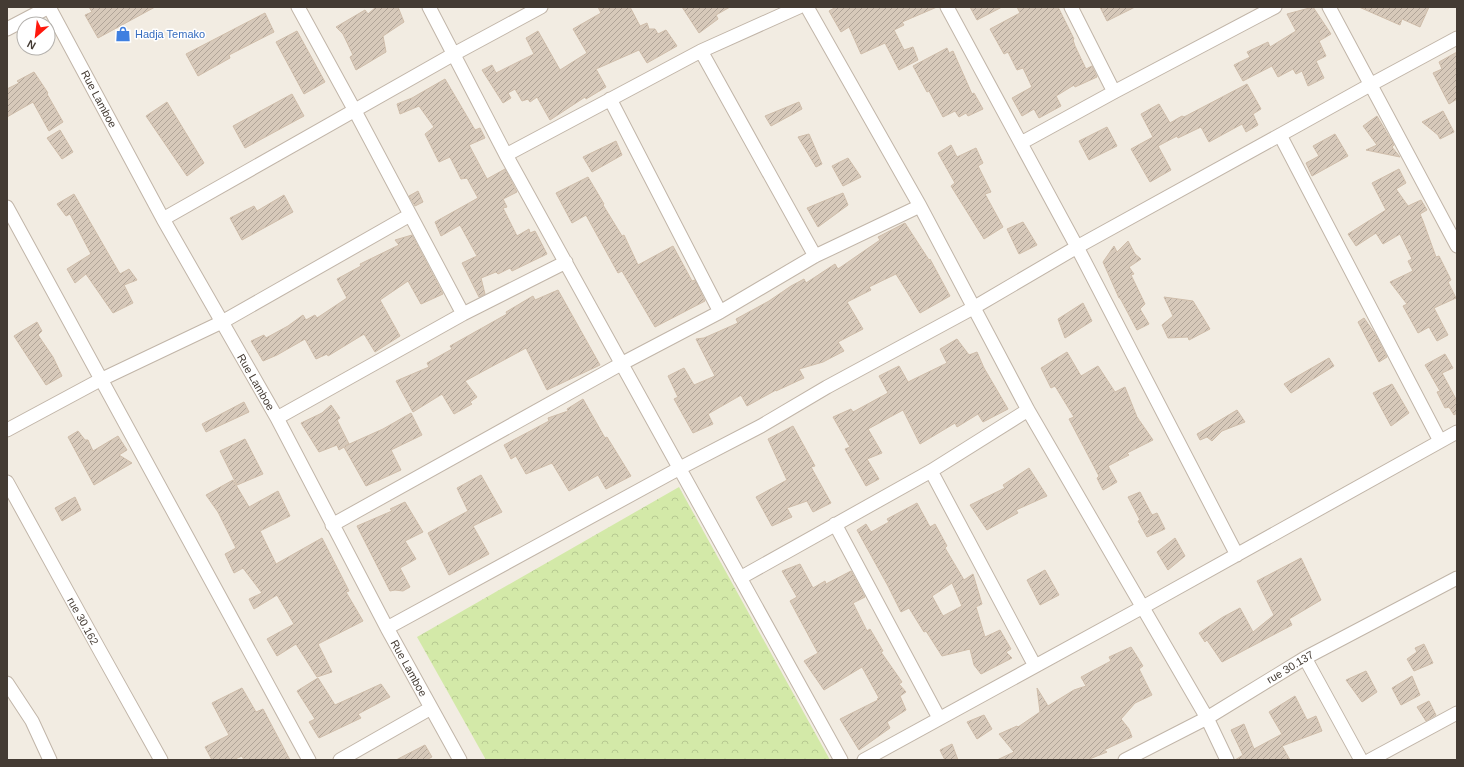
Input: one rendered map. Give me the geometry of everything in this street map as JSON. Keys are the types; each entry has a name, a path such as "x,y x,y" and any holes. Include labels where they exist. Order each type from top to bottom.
{"street":[{"path":"7,30 49,7"},
{"name":"Rue Lamboe","path":"49,7 163,219 277,418 387,628 460,760"},
{"path":"298,7 463,314"},
{"path":"429,7 506,155 841,760"},
{"path":"163,219 454,54 541,7"},
{"path":"506,155 701,51 799,7"},
{"path":"807,7 920,206 1028,410 1208,718 1228,760"},
{"path":"947,7 1021,143 1237,555"},
{"path":"1071,7 1114,92"},
{"path":"1021,143 1275,7"},
{"path":"1328,7 1457,246"},
{"path":"387,628 680,468 761,426 826,388 973,308 1076,247 1457,38"},
{"path":"701,51 815,256"},
{"path":"610,99 720,312"},
{"path":"1280,135 1440,441"},
{"path":"332,525 621,364 720,312 815,256 920,206"},
{"path":"7,207 100,380 309,760"},
{"path":"7,430 100,380 222,322 410,215"},
{"path":"277,418 463,314 566,262"},
{"path":"740,578 931,471 1028,410"},
{"path":"864,760 1457,432"},
{"path":"931,471 1035,666"},
{"name":"rue 30.162","path":"7,482 98,649 161,760"},
{"path":"835,524 939,718"},
{"name":"rue 30.137","path":"1125,760 1208,718 1305,658 1457,578"},
{"path":"1305,658 1361,760"},
{"path":"7,683 32,721 50,760"},
{"path":"340,760 431,708"},
{"path":"1370,760 1457,713"}],"green space":[{"path":"679,487 830,760 486,760 417,637"}],"building":[{"path":"89,7 155,7 98,38 85,15 92,12"},
{"path":"376,7 398,7 404,22 383,36 386,52 356,70 350,57 353,55 343,34 336,27 365,10 368,14"},
{"path":"598,7 630,7 640,26 647,23 649,29 655,29 658,34 666,30 677,46 647,63 639,50 596,69 606,87 586,99 585,97 550,120 537,97 530,102 528,99 522,101 515,89 508,93 511,98 503,103 482,70 492,65 496,73 534,54 526,38 538,31 560,70 587,53 573,29 601,13"},
{"path":"682,7 730,7 716,15 718,19 699,33"},
{"path":"836,7 937,7 902,22 904,25 894,30 904,50 913,47 918,60 899,70 885,43 861,54 849,27 841,32 829,11"},
{"path":"970,7 1002,7 977,20"},
{"path":"1017,7 1058,7 1074,39 1075,46 1086,69 1092,66 1097,77 1075,87 1074,85 1056,96 1061,106 1039,118 1034,109 1022,116 1012,98 1032,87 1023,68 1017,70 1008,52 1004,54 990,29 1020,13"},
{"path":"1100,7 1135,7 1107,21"},
{"path":"1313,7 1331,34 1319,41 1326,56 1316,61 1324,78 1308,86 1302,71 1296,74 1293,69 1278,77 1272,66 1243,81 1234,65 1250,57 1247,52 1268,42 1270,47 1296,31 1287,14"},
{"path":"1359,7 1429,7 1420,27 1402,19 1400,25"},
{"path":"265,13 274,32 229,55 230,58 198,76 186,54"},
{"path":"297,31 325,82 304,94 276,42"},
{"path":"947,48 949,53 953,51 972,94 974,93 983,109 968,116 966,113 959,117 955,111 943,117 913,66"},
{"path":"1457,52 1457,99 1449,104 1433,73 1442,69 1439,62"},
{"path":"34,72 48,93 47,94 63,122 49,131 33,102 7,117 7,89 19,83 17,81"},
{"path":"445,79 475,130 480,128 485,138 469,145 487,179 505,169 517,192 503,199 507,207 503,208 517,236 529,229 530,233 535,231 547,254 512,271 510,268 498,274 496,272 481,278 485,294 479,297 462,263 477,256 460,225 441,236 435,222 478,198 467,178 461,179 450,157 439,162 425,134 434,127 419,106 400,114 397,104 412,98"},
{"path":"1247,84 1261,109 1253,114 1258,125 1246,132 1242,124 1209,142 1201,127 1178,138 1177,136 1158,146 1171,170 1150,182 1131,149 1153,137 1141,114 1159,104 1170,123"},
{"path":"292,94 304,116 245,148 233,126"},
{"path":"167,102 204,163 187,176 146,116"},
{"path":"799,102 802,109 771,126 765,116"},
{"path":"1443,111 1454,132 1440,139 1438,135 1422,122"},
{"path":"1377,116 1394,145 1392,147 1400,157 1366,150 1377,145 1363,126"},
{"path":"1107,127 1117,146 1089,160 1079,141"},
{"path":"60,130 73,152 62,159 47,138"},
{"path":"809,134 822,164 816,167 798,137"},
{"path":"1335,134 1348,156 1312,176 1306,163 1319,156 1313,146"},
{"path":"616,141 622,155 592,172 583,157"},
{"path":"951,145 957,157 976,148 983,163 978,166 991,192 985,194 1003,227 984,239 951,186 955,183 938,153"},
{"path":"848,158 861,177 843,186 832,166"},
{"path":"1399,169 1406,183 1396,189 1408,206 1421,200 1427,210 1420,214 1436,257 1439,256 1451,280 1448,282 1456,298 1434,308 1448,335 1437,341 1429,327 1418,333 1403,306 1407,304 1390,282 1413,271 1408,261 1412,259 1400,234 1383,244 1376,233 1356,246 1348,234 1386,210 1372,183"},
{"path":"588,177 622,236 624,235 638,265 673,246 692,281 695,280 705,301 655,327 622,271 618,273 586,215 572,223 556,193"},
{"path":"418,191 423,202 415,206 409,196"},
{"path":"843,193 848,205 818,227 807,208"},
{"path":"74,194 120,274 129,269 137,280 124,285 133,303 113,313 86,274 75,283 67,269 91,254 70,214 66,216 57,204"},
{"path":"284,195 293,212 242,240 230,218 254,206 257,211"},
{"path":"1023,222 1037,245 1019,254 1007,229"},
{"path":"905,223 929,260 930,259 950,296 920,313 896,274 869,287 871,290 847,302 863,329 838,342 844,351 823,362 799,369 804,378 776,390 747,406 741,395 708,414 713,424 693,433 674,399 678,397 668,376 684,368 694,385 715,376 696,339 704,338 738,323 736,319 769,301 804,279 806,283 835,264 838,269 880,240 878,237"},
{"path":"412,235 443,294 421,304 408,281 380,300 400,336 375,352 364,334 328,356 327,354 316,359 305,339 263,361 251,341 264,335 266,338 288,326 303,315 306,320 315,315 317,318 347,298 337,279 361,266 360,264 399,245 395,240"},
{"path":"1128,241 1135,254 1141,259 1129,267 1134,274 1131,275 1145,304 1140,309 1149,324 1137,330 1119,298 1103,262 1114,246 1117,252"},
{"path":"558,290 600,365 547,390 526,348 465,381 477,397 470,402 472,404 454,414 442,394 413,412 396,381 429,367 427,363 452,349 450,346 507,314 506,312 533,296 535,300"},
{"path":"1164,297 1193,301 1210,329 1189,340 1188,337 1168,338 1162,325 1173,316"},
{"path":"1083,303 1092,321 1065,338 1058,319"},
{"path":"1364,318 1375,334 1387,357 1379,362 1358,322"},
{"path":"37,322 42,331 38,335 53,357 62,376 46,385 14,336"},
{"path":"957,339 969,355 977,352 984,368 1008,409 983,422 978,414 957,427 955,423 920,444 903,410 868,429 882,453 867,459 879,479 866,486 845,449 850,447 833,417 851,409 853,412 888,393 879,376 899,366 908,382 947,363 940,349"},
{"path":"1067,352 1081,376 1098,366 1115,392 1125,387 1137,417 1153,440 1127,453 1129,455 1108,466 1117,482 1103,490 1097,478 1099,476 1069,419 1074,417 1055,386 1051,388 1041,368"},
{"path":"1445,354 1453,368 1442,373 1457,401 1457,413 1454,415 1449,407 1445,408 1437,392 1440,391 1425,365"},
{"path":"1329,358 1334,366 1291,393 1284,384"},
{"path":"1392,384 1409,413 1391,426 1373,393"},
{"path":"583,399 605,438 607,437 631,476 606,489 598,475 569,491 552,463 526,474 516,456 511,459 504,445 549,421 548,418 568,411 567,409"},
{"path":"244,402 249,412 206,432 202,424"},
{"path":"331,405 340,418 337,420 349,444 345,446 383,429 411,413 422,435 391,450 401,470 366,486 344,447 339,450 337,445 319,452 301,423 322,413"},
{"path":"1237,410 1245,422 1222,431 1212,441 1207,437 1200,440 1197,434"},
{"path":"793,426 815,466 811,467 831,503 813,512 807,501 787,508 792,517 772,526 756,497 787,480 768,439"},
{"path":"78,431 85,440 88,440 93,451 118,436 127,450 119,455 132,463 94,485 68,437"},
{"path":"245,439 263,474 237,485 220,451"},
{"path":"1029,468 1047,496 1016,510 1018,513 987,530 970,505 1005,488 1003,485"},
{"path":"481,475 502,512 473,526 489,554 449,575 428,533 468,511 457,488"},
{"path":"233,480 249,507 278,491 290,516 260,531 276,564 322,538 349,591 346,592 363,621 318,644 332,672 317,677 296,644 277,656 267,639 294,624 277,595 254,609 249,599 262,593 243,568 234,573 225,554 236,548 218,512 206,495"},
{"path":"1140,492 1152,515 1157,513 1165,529 1147,537 1138,521 1140,520 1128,497"},
{"path":"75,497 81,510 62,521 55,508"},
{"path":"405,502 423,532 405,541 416,559 400,568 410,587 403,591 390,591 357,526 392,511 390,509"},
{"path":"917,503 930,527 935,524 947,546 945,548 964,580 973,574 982,604 976,607 985,637 1000,630 1011,649 1006,652 1012,658 981,674 974,665 970,649 942,656 926,631 924,632 909,608 901,612 857,530 866,524 871,532 889,522 887,519","holes":["952,583 962,606 943,616 932,596"]},
{"path":"1175,538 1185,556 1168,570 1157,552"},
{"path":"1301,558 1321,600 1289,619 1292,625 1222,662 1207,640 1205,642 1199,633 1240,608 1253,632 1274,615 1257,581"},
{"path":"800,564 813,588 825,581 826,584 851,571 865,597 853,603 867,631 870,629 883,651 881,652 902,682 899,684 906,692 900,696 906,710 887,722 890,728 859,750 840,719 878,700 877,699 879,698 862,667 824,690 804,661 818,653 790,601 797,597 782,571"},
{"path":"1045,570 1059,595 1040,605 1027,580"},
{"path":"1424,644 1433,663 1414,671 1407,659 1417,652 1415,648"},
{"path":"1131,647 1143,666 1139,669 1152,695 1135,703 1121,719 1129,729 1132,737 1104,750 1107,752 1087,760 997,760 1014,752 999,734 1017,726 1018,727 1040,712 1037,688 1048,706 1074,690 1086,686 1081,677 1111,661 1109,657"},
{"path":"1366,671 1377,692 1362,702 1346,680"},
{"path":"1412,676 1420,695 1401,705 1392,688"},
{"path":"318,678 335,705 381,684 390,697 358,714 361,718 319,738 309,722 315,719 297,691"},
{"path":"242,688 256,712 263,709 290,760 244,760 242,756 233,760 212,760 205,747 229,735 212,703"},
{"path":"1295,696 1307,720 1316,716 1322,731 1282,746 1290,760 1235,760 1243,755 1231,730 1244,724 1254,749 1282,734 1269,712"},
{"path":"1429,701 1436,715 1426,721 1417,707"},
{"path":"984,715 992,729 977,739 967,722"},
{"path":"952,744 958,760 945,760 940,750"},
{"path":"425,745 432,757 426,760 396,760"}],"place":[{"name":"Hadja Temako","path":"123,34"}]}
